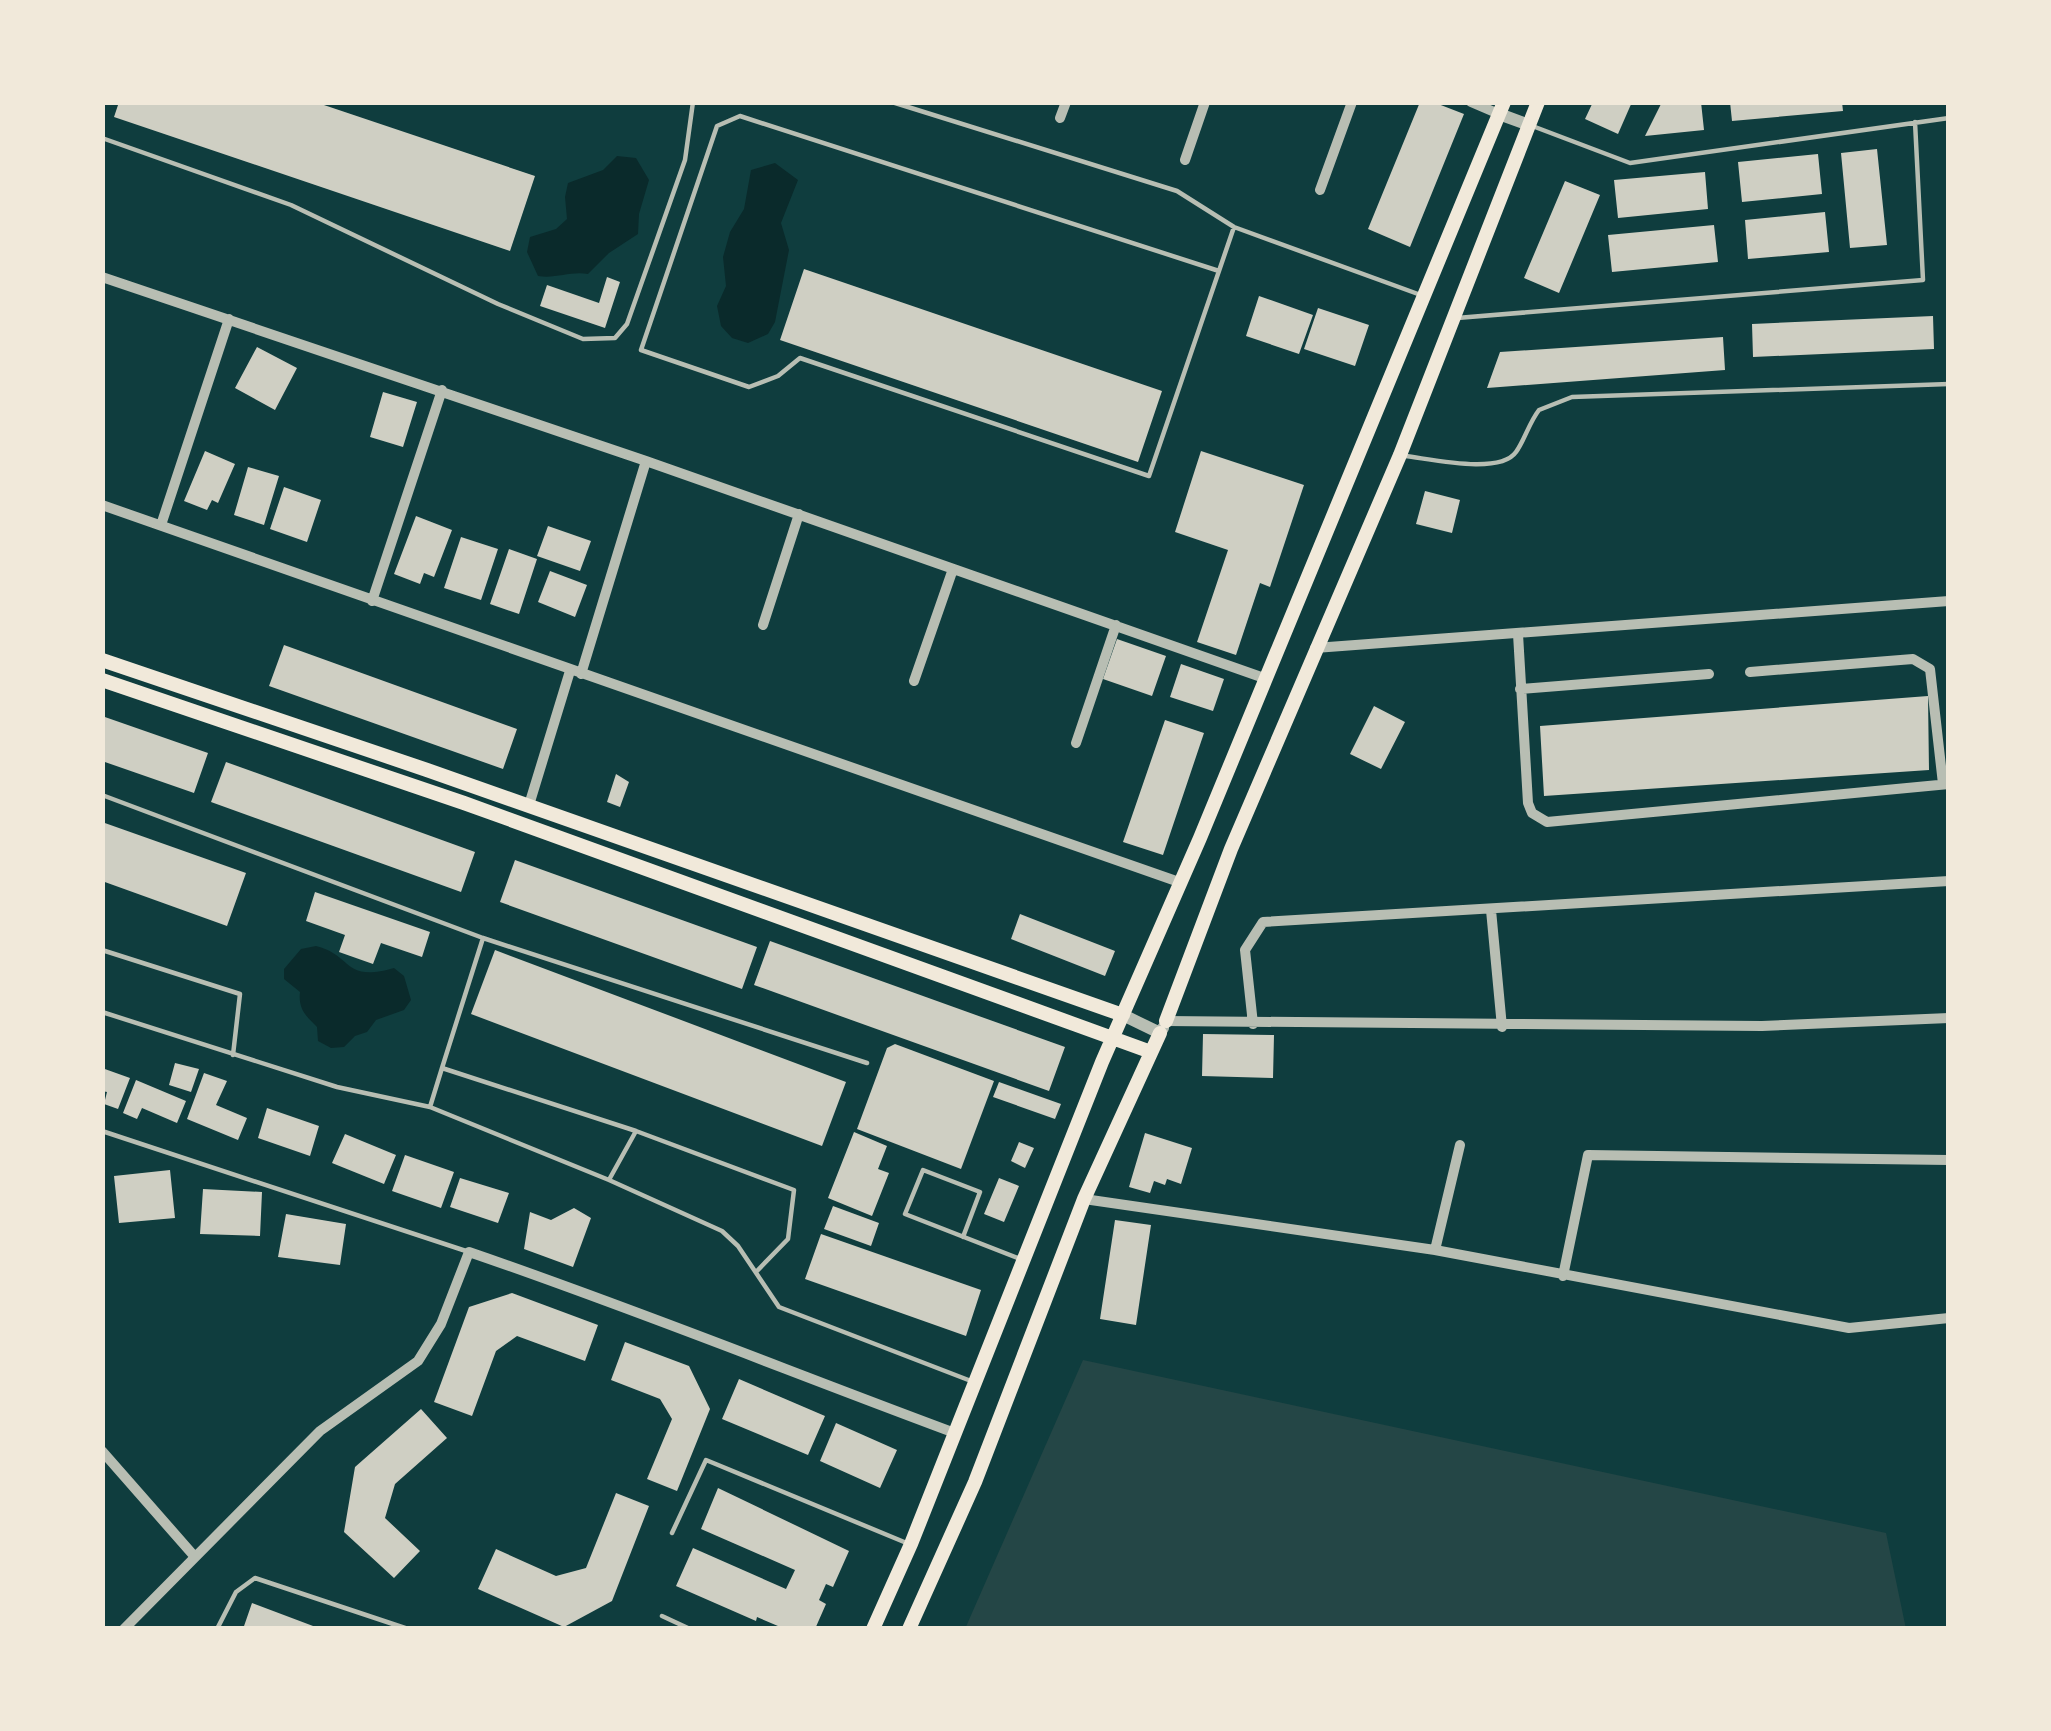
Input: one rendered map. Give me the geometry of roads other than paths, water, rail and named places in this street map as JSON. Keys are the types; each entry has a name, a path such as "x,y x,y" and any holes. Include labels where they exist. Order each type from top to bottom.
{"main road":[{"path":"909,1629 975,1482 1084,1198 1163,1027 1231,849 1400,455 1538,102"},
{"path":"873,1629 1113,1038 1501,108"},
{"path":"102,660 1123,1016"},
{"path":"102,680 464,803 1151,1052"}],"street":[{"path":"1060,118 1066,102"},
{"path":"1185,160 1205,102"},
{"path":"1320,190 1352,102"},
{"path":"1471,102 1501,108 1529,125"},
{"path":"102,277 646,460 1264,678"},
{"path":"160,525 229,319"},
{"path":"372,601 442,390"},
{"path":"529,806 646,460"},
{"path":"102,506 1180,882"},
{"path":"763,625 799,514"},
{"path":"914,681 953,569"},
{"path":"1315,648 1949,601"},
{"path":"1076,742 1115,625"},
{"path":"1518,634 1528,803 1532,813 1546,822 1946,784 1930,668 1923,662 1750,672"},
{"path":"1520,689 1709,674"},
{"path":"1253,1024 1245,950 1263,922 1949,881"},
{"path":"1491,910 1502,1027"},
{"path":"1123,1016 1163,1027 1762,1026 1949,1018"},
{"path":"1435,1250 1460,1145"},
{"path":"1563,1276 1588,1155 1949,1160"},
{"path":"1084,1198 1435,1250 1850,1328 1949,1318"},
{"path":"124,1629 320,1431 418,1361 441,1324 469,1252 629,1307 955,1433"},
{"path":"102,1450 195,1557"}],"lane":[{"path":"656,102 680,102"},
{"path":"102,138 291,205 498,304 596,342 615,338 628,324 685,160 693,102"},
{"path":"892,102 1177,191 1234,227 1424,296"},
{"path":"1219,271 740,116 717,126 641,350 749,387 778,376 800,358 1149,476 1219,271 1234,227"},
{"path":"1529,125 1630,163 1949,118"},
{"path":"1451,319 1923,280 1915,122"},
{"path":"1400,455 1503,462 1514,456 1539,410 1572,397 1949,384"},
{"path":"102,795 483,938 867,1063"},
{"path":"430,1107 483,938"},
{"path":"102,950 240,994 233,1055"},
{"path":"102,1012 337,1087 430,1107 609,1180 722,1231 757,1271 779,1307 976,1383"},
{"path":"442,1068 636,1131 794,1190 788,1239 757,1271"},
{"path":"609,1180 636,1131"},
{"path":"102,1134 116,1134 469,1252"},
{"path":"963,1237 980,1192 923,1170 905,1214 963,1237 1023,1260"},
{"path":"672,1533 706,1460 911,1544"},
{"path":"217,1629 236,1592 255,1578 408,1629"},
{"path":"662,1616 690,1629"}]}
